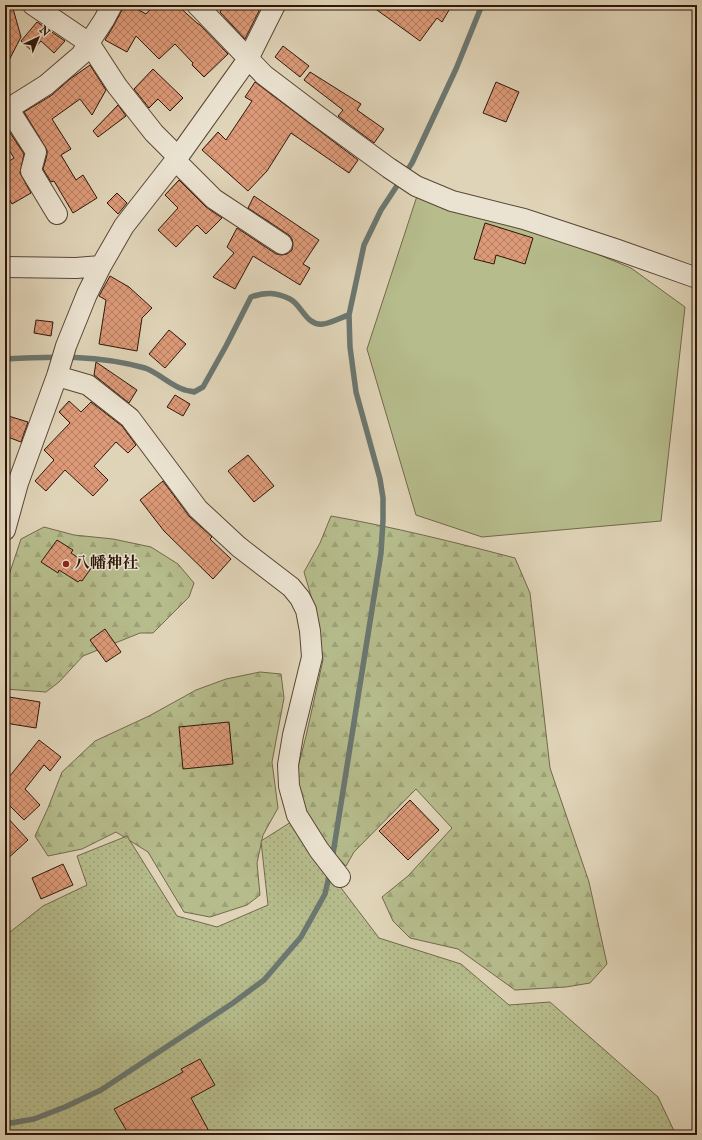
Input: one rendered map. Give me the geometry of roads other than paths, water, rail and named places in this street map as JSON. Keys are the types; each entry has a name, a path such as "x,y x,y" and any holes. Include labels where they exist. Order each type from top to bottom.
{"street":[{"path":"33,5 89,43 117,86 154,133 214,199 282,244"},
{"path":"57,214 31,171 36,152 6,109 46,85 81,55 112,5"},
{"path":"197,5 264,75 318,116 413,184 452,201 524,218 697,278"},
{"path":"5,530 13,472 62,362 87,294 101,266 124,226 177,159 248,59 274,5"},
{"path":"5,267 76,268 101,266"},
{"path":"62,362 88,385 130,418 198,509 239,547 291,587 300,598 306,610 310,631 312,657 293,735 288,765 289,786 297,815 322,854 340,877"}],"waterway":[{"path":"332,860 381,553 383,520 383,498 380,479 356,392 350,347 349,315 364,245 381,210 412,163 456,69 482,5"},
{"path":"5,359 58,357 93,359 128,364 145,368 180,388 194,392 203,387 251,297 261,294 270,294 280,295 290,299 298,306 308,319 317,324 329,323 349,315"},
{"path":"5,1124 34,1119 65,1107 101,1090 233,1003 264,980 301,937 325,894 330,872"}],"place":[{"name":"八幡神社","path":"66,564"}]}
